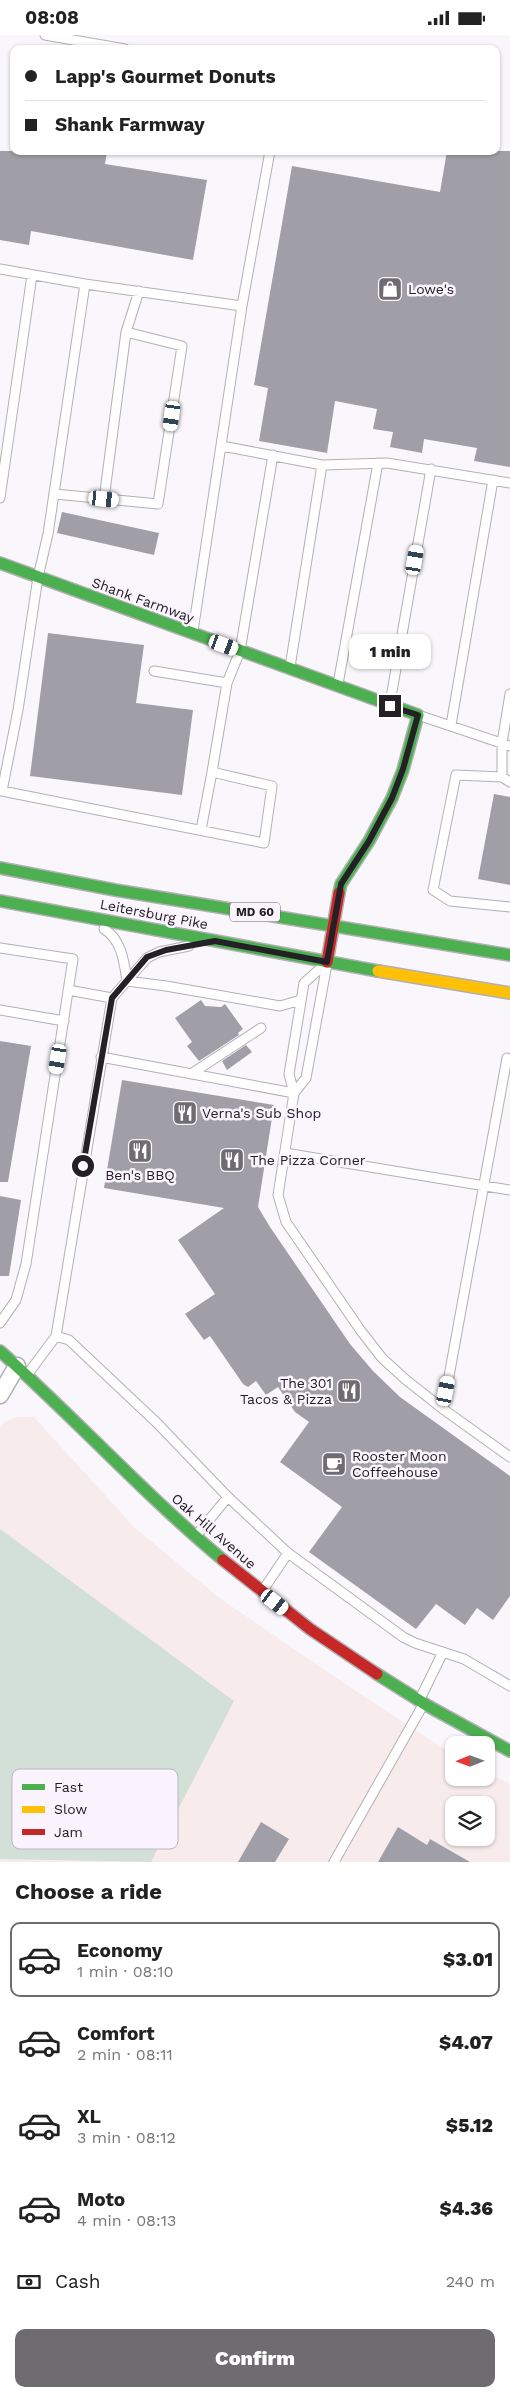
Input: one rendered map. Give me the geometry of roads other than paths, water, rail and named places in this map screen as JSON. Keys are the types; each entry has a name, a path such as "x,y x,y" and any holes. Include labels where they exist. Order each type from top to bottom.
{"street":[{"name":"Shank Farmway","path":"0,563 418,715"},
{"path":"327,962 341,884 369,841 392,798 403,769 418,715"},
{"name":"Leitersburg Pike","path":"0,868 115,890 510,955"},
{"name":"Leitersburg Pike","path":"0,901 327,962 510,993"},
{"name":"Oak Hill Avenue","path":"0,1351 195,1537 262,1591 371,1670 510,1751"},
{"path":"0,1395 22,1371"}],"lane":[{"path":"45,35 102,45"},
{"path":"192,634 242,307 269,155"},
{"path":"0,269 84,284 242,307"},
{"path":"0,499 32,275"},
{"path":"84,284 55,494 38,577 18,710 2,791 264,843 272,787 212,772"},
{"path":"104,499 126,332 139,291"},
{"path":"55,494 158,504 182,346 126,332"},
{"path":"222,446 322,465 378,463 431,469 510,483"},
{"path":"201,830 227,683 240,651 273,455"},
{"path":"338,687 378,463"},
{"path":"290,670 322,465"},
{"path":"390,706 431,469"},
{"path":"452,725 492,480"},
{"path":"154,671 227,683"},
{"path":"510,694 506,745 506,779 456,775 434,890 450,901 510,907"},
{"path":"418,715 452,725 506,745"},
{"path":"81,916 107,930 117,942 122,954 127,981"},
{"path":"22,1371 56,1336 112,998 140,964 152,955 166,950 215,941"},
{"path":"0,948 73,959 26,1264 16,1300 0,1323"},
{"path":"327,962 304,983 289,1074 294,1093 278,1195 286,1222 372,1347 405,1379 510,1457"},
{"path":"294,1093 306,1078 327,962"},
{"path":"127,981 276,1005 285,1005 301,1000"},
{"path":"68,990 112,998"},
{"path":"0,1010 64,1021"},
{"path":"191,1074 261,1028"},
{"path":"101,1057 294,1093"},
{"path":"443,1409 507,1058"},
{"path":"285,1153 510,1190"},
{"path":"56,1336 69,1340 157,1423 228,1497 288,1553 403,1637 469,1661 510,1686"},
{"path":"195,1537 228,1497"},
{"path":"262,1591 288,1553"},
{"path":"334,1862 422,1701 443,1652"}],"place":[{"name":"Lowe's","path":"390,289"},
{"name":"Verna's Sub Shop","path":"185,1113"},
{"name":"Ben's BBQ","path":"140,1151"},
{"name":"The Pizza Corner","path":"232,1160"},
{"name":"The 301 Tacos & Pizza","path":"349,1391"},
{"name":"Rooster Moon Coffeehouse","path":"334,1464"}]}
